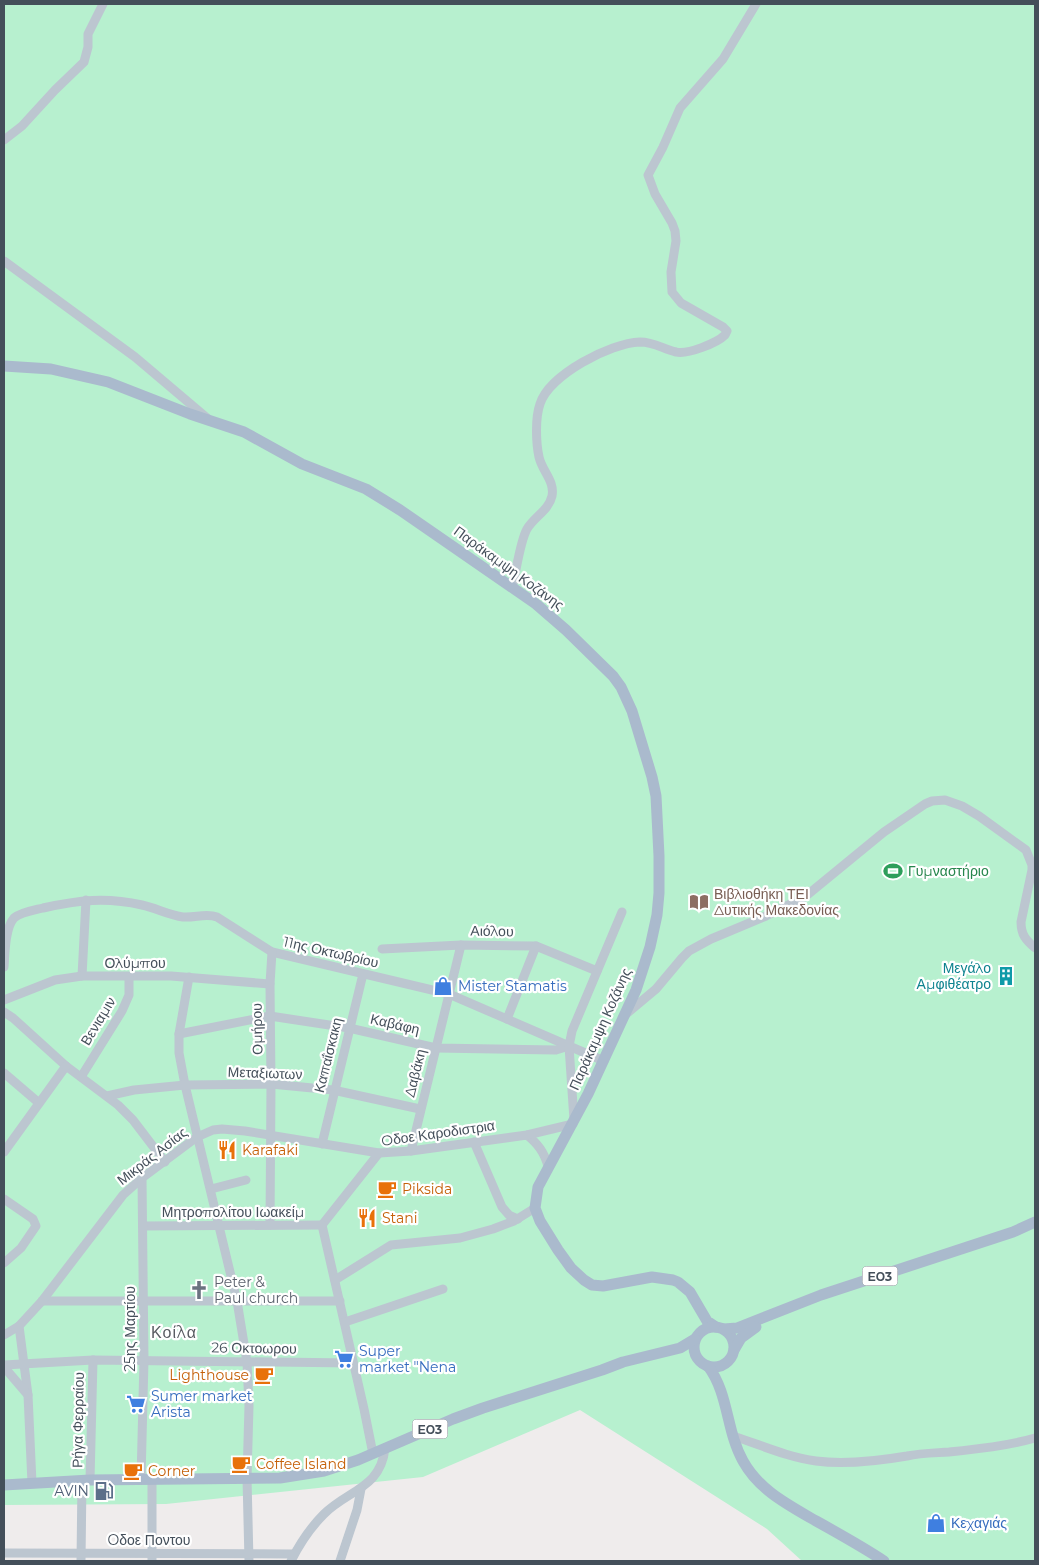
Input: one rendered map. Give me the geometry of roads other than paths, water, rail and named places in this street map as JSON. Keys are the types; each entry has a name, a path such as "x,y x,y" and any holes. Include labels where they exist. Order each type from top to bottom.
{"main road":[{"name":"Παράκαμψη Κοζάνης","path":"4,366 51,370 108,382 190,414 244,432 302,464 366,489 407,514 536,604 566,630 613,676 621,687 632,711 652,777 658,821 659,893 657,915 645,965 625,1016 574,1122 548,1166 538,1188 535,1208"},
{"path":"535,1208 540,1222 555,1245 571,1268 584,1280 603,1286 652,1277 678,1282 690,1292 707,1321 720,1328 732,1338 734,1350"},
{"name":"ΕΟ3","path":"4,1485 86,1480 280,1478 303,1475 340,1466 373,1454 453,1419 622,1362 680,1348 707,1328 734,1329 741,1327 821,1296 1013,1232 1035,1222"},
{"name":"ΕΟ3","path":"602,1370 672,1355 685,1355 703,1363 718,1366 727,1362 745,1333 775,1319 848,1292 1021,1236 1035,1229"},
{"path":"700,1311 694,1350 716,1377 723,1395 733,1436 742,1460 749,1471 763,1488 782,1501 884,1561"},
{"path":"723,1395 722,1371 727,1362"}],"street":[{"path":"4,140 22,126 84,62 87,52 88,34 103,4"},
{"path":"512,588 522,539 527,529 546,508 552,497 552,485 540,459 537,438 540,403 550,389 579,364 620,346 647,342 675,352 685,352 708,345 725,335 727,331 681,303 672,292 675,231 670,218 655,194 648,175 680,108 723,59 756,4"},
{"path":"4,261 135,357 210,420"},
{"path":"625,1016 656,989 689,951 711,939 766,916 806,896 884,832 925,804 938,800 953,802 979,816 1022,847 1029,855 1032,870 1021,930 1026,939 1035,948"},
{"name":"11ης Οκτωβρίου","path":"4,966 6,941 13,920 19,915 52,906 86,900 100,899 132,903 183,917 211,915 223,920 272,952 449,994 569,1046"},
{"path":"82,976 86,900"},
{"path":"574,1122 569,1046 572,1032 622,912"},
{"name":"Αιόλου","path":"382,949 461,945 536,946 597,971"},
{"name":"Δαβάκη","path":"411,1151 461,945"},
{"path":"507,1019 536,946"},
{"name":"Ομήρου","path":"270,1225 270,984 272,952"},
{"name":"Καπαΐσκακη","path":"322,1144 333,1090 363,974"},
{"name":"Ολύμπου","path":"4,1000 55,980 82,976 189,978 270,984"},
{"name":"Βενιαμιν","path":"81,1076 127,1002 130,988 129,977"},
{"path":"189,978 179,1034 180,1053 185,1085 237,1301 247,1362 249,1406 247,1478 249,1557"},
{"path":"4,1012 14,1018 66,1066 107,1096 133,1120 165,1162"},
{"name":"Καβάφη","path":"179,1034 270,1016 349,1028 436,1048 556,1050 569,1046"},
{"path":"569,1046 604,1061"},
{"path":"4,1152 66,1066"},
{"path":"4,1074 40,1103"},
{"name":"Μεταξιωτων","path":"107,1096 134,1090 185,1085 271,1084 333,1090 420,1109"},
{"name":"Oδοε Καροδιστρια","path":"322,1225 379,1153 411,1151 527,1135 574,1122"},
{"name":"Μικράς Ασίας","path":"4,1335 19,1326 42,1301 123,1195 142,1178 197,1137 213,1130 222,1129 379,1153"},
{"path":"527,1135 540,1148 548,1166"},
{"path":"474,1142 502,1207 509,1215 518,1219"},
{"name":"25ης Μαρτίου","path":"142,1178 147,1479 152,1557"},
{"path":"211,1190 246,1180"},
{"path":"4,1199 36,1222 35,1230 21,1248 4,1263"},
{"path":"335,1280 391,1245 460,1238 493,1229 518,1219 535,1208"},
{"path":"322,1225 373,1454"},
{"name":"Μητροπολίτου Ιωακείμ","path":"144,1226 322,1225"},
{"path":"345,1322 443,1289"},
{"path":"42,1301 340,1301"},
{"path":"19,1326 28,1395 32,1483"},
{"name":"26 Οκτοωρου","path":"4,1366 93,1360 354,1363"},
{"name":"Ρήγα Φερραίου","path":"81,1557 93,1360"},
{"path":"4,1366 28,1395"},
{"path":"733,1436 766,1449 797,1458 834,1463 972,1450 1012,1444 1035,1438"},
{"path":"293,1558 325,1513 361,1489 374,1477 381,1466 385,1448"},
{"path":"340,1561 357,1510 361,1489"},
{"name":"Oδοε Ποντου","path":"4,1553 81,1557 293,1558"}],"place":[{"name":"Γυμναστήριο","path":"893,871"},
{"name":"Βιβλιοθήκη ΤΕΙ Δυτικής Μακεδονίας","path":"699,902"},
{"name":"Μεγάλο Αμφιθέατρο","path":"1006,976"},
{"name":"Mister Stamatis","path":"443,986"},
{"name":"Karafaki","path":"227,1150"},
{"name":"Piksida","path":"387,1189"},
{"name":"Stani","path":"367,1218"},
{"name":"Peter & Paul church","path":"199,1290"},
{"name":"Super market \"Nena","path":"344,1359"},
{"name":"Lighthouse","path":"264,1375"},
{"name":"Sumer market Arista","path":"136,1404"},
{"name":"Coffee Island","path":"241,1464"},
{"name":"Corner","path":"133,1471"},
{"name":"AVIN","path":"104,1491"},
{"name":"Κεχαγιάς","path":"936,1523"}],"district":[{"name":"Κοίλα","path":"174,1332"}]}
